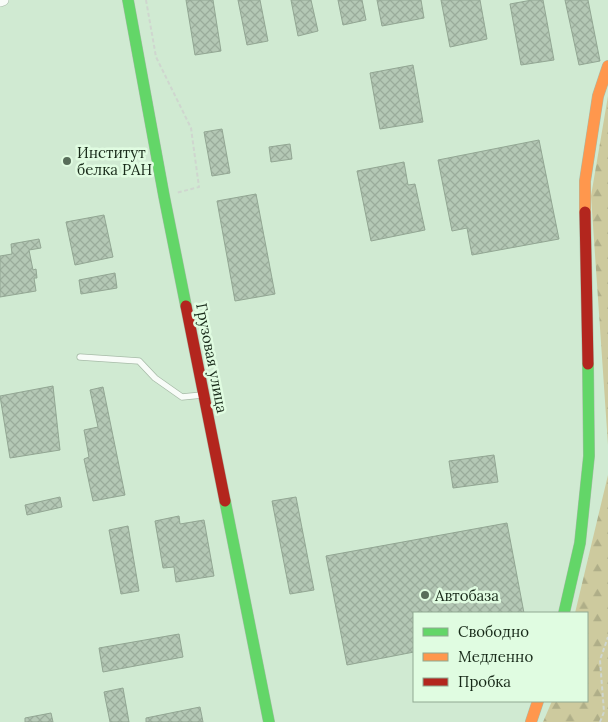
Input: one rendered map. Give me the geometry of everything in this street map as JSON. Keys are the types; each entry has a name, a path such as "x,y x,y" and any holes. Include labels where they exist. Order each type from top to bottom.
{"street":[{"name":"Грузовая улица","path":"128,0 164,196 270,722"},
{"path":"564,612 580,543 589,456 585,181 598,96 608,66"},
{"path":"531,722 538,702"}],"lane":[{"path":"80,357 139,361 155,378 182,396 204,395"}],"path":[{"path":"146,0 156,56 191,128 198,187 164,196"},
{"path":"600,722 604,712 600,660 608,636"}],"green space":[{"path":"608,96 608,445 591,196"},
{"path":"608,475 608,722 543,722 552,702 588,702 588,612 575,612"}],"building":[{"path":"186,0 213,0 221,51 195,55"},
{"path":"238,0 260,0 268,41 247,45"},
{"path":"291,0 311,0 318,31 298,36"},
{"path":"338,0 362,0 366,20 343,25"},
{"path":"377,0 421,0 424,18 382,26"},
{"path":"441,0 480,0 487,39 450,47"},
{"path":"543,0 554,60 521,65 510,4"},
{"path":"565,0 588,0 600,61 579,65"},
{"path":"413,65 423,122 380,129 370,73"},
{"path":"222,129 230,173 212,176 204,132"},
{"path":"539,140 559,239 472,255 467,228 452,231 438,160"},
{"path":"290,144 292,159 271,162 269,147"},
{"path":"404,162 408,185 415,184 425,230 371,241 357,171"},
{"path":"256,194 275,294 235,301 217,201"},
{"path":"104,215 113,257 75,265 66,222"},
{"path":"39,239 41,248 29,250 33,270 36,269 37,278 34,278 36,291 0,297 0,256 12,254 11,244"},
{"path":"115,273 117,288 81,294 79,280"},
{"path":"53,386 60,450 10,458 0,396"},
{"path":"103,387 125,495 93,501 84,459 89,457 84,430 98,427 90,390"},
{"path":"494,455 498,482 453,488 449,461"},
{"path":"60,497 62,507 27,515 25,505"},
{"path":"296,497 314,590 290,594 272,501"},
{"path":"179,516 180,524 204,520 214,576 176,582 174,567 163,568 155,521"},
{"path":"507,523 524,612 413,612 413,652 347,665 326,556"},
{"path":"128,526 139,591 121,594 109,530"},
{"path":"179,634 183,657 103,672 99,648"},
{"path":"123,688 129,722 110,722 104,692"},
{"path":"200,707 203,722 146,722 146,718"},
{"path":"51,713 53,722 25,722 25,718"}],"traffic: fast":[{"path":"128,0 186,306"},
{"path":"564,612 580,543 589,456 588,364"},
{"path":"225,501 269,722"}],"traffic: slow":[{"path":"585,212 585,181 598,96 608,66"},
{"path":"531,722 538,702"}],"traffic: jam":[{"path":"585,212 588,364"},
{"path":"186,306 225,501"}],"place":[{"name":"Институт белка РАН","path":"67,161"},
{"name":"Автобаза","path":"425,595"}]}
